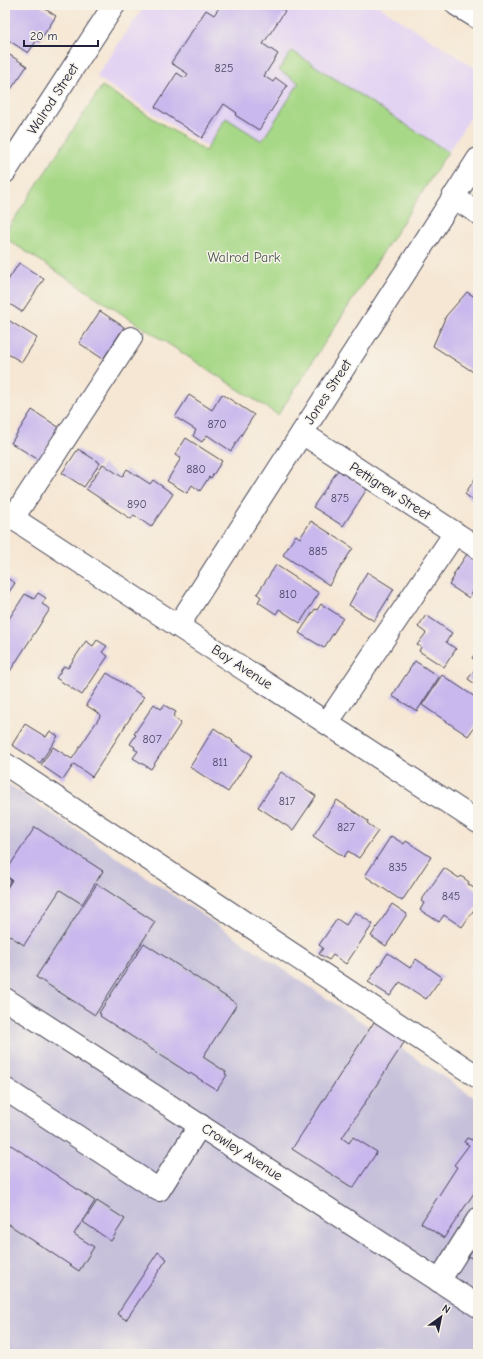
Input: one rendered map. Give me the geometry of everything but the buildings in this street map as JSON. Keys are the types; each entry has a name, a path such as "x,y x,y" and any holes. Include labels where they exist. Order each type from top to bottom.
{"street":[{"name":"Walrod Street","path":"5,172 114,5"},
{"path":"457,5 478,18"},
{"name":"Jones Street","path":"178,626 478,158"},
{"path":"453,197 478,213"},
{"path":"9,515 131,338"},
{"name":"Pettigrew Street","path":"302,433 478,548"},
{"name":"Bay Avenue","path":"9,515 478,822"},
{"path":"327,724 455,533"},
{"path":"5,764 478,1077"},
{"name":"Crowley Avenue","path":"5,999 478,1306"},
{"path":"5,1089 159,1190 200,1125"},
{"path":"439,1280 478,1219"}],"shaded area":[{"path":"145,5 377,5 478,70 478,106 448,152 322,71 256,178 96,77"},
{"path":"5,782 478,1100 478,1354 5,1354"}],"green space":[{"name":"Walrod Park","path":"292,51 448,152 278,415 5,238 5,233 102,86 205,151 226,118 262,141 299,83 279,70"}]}
